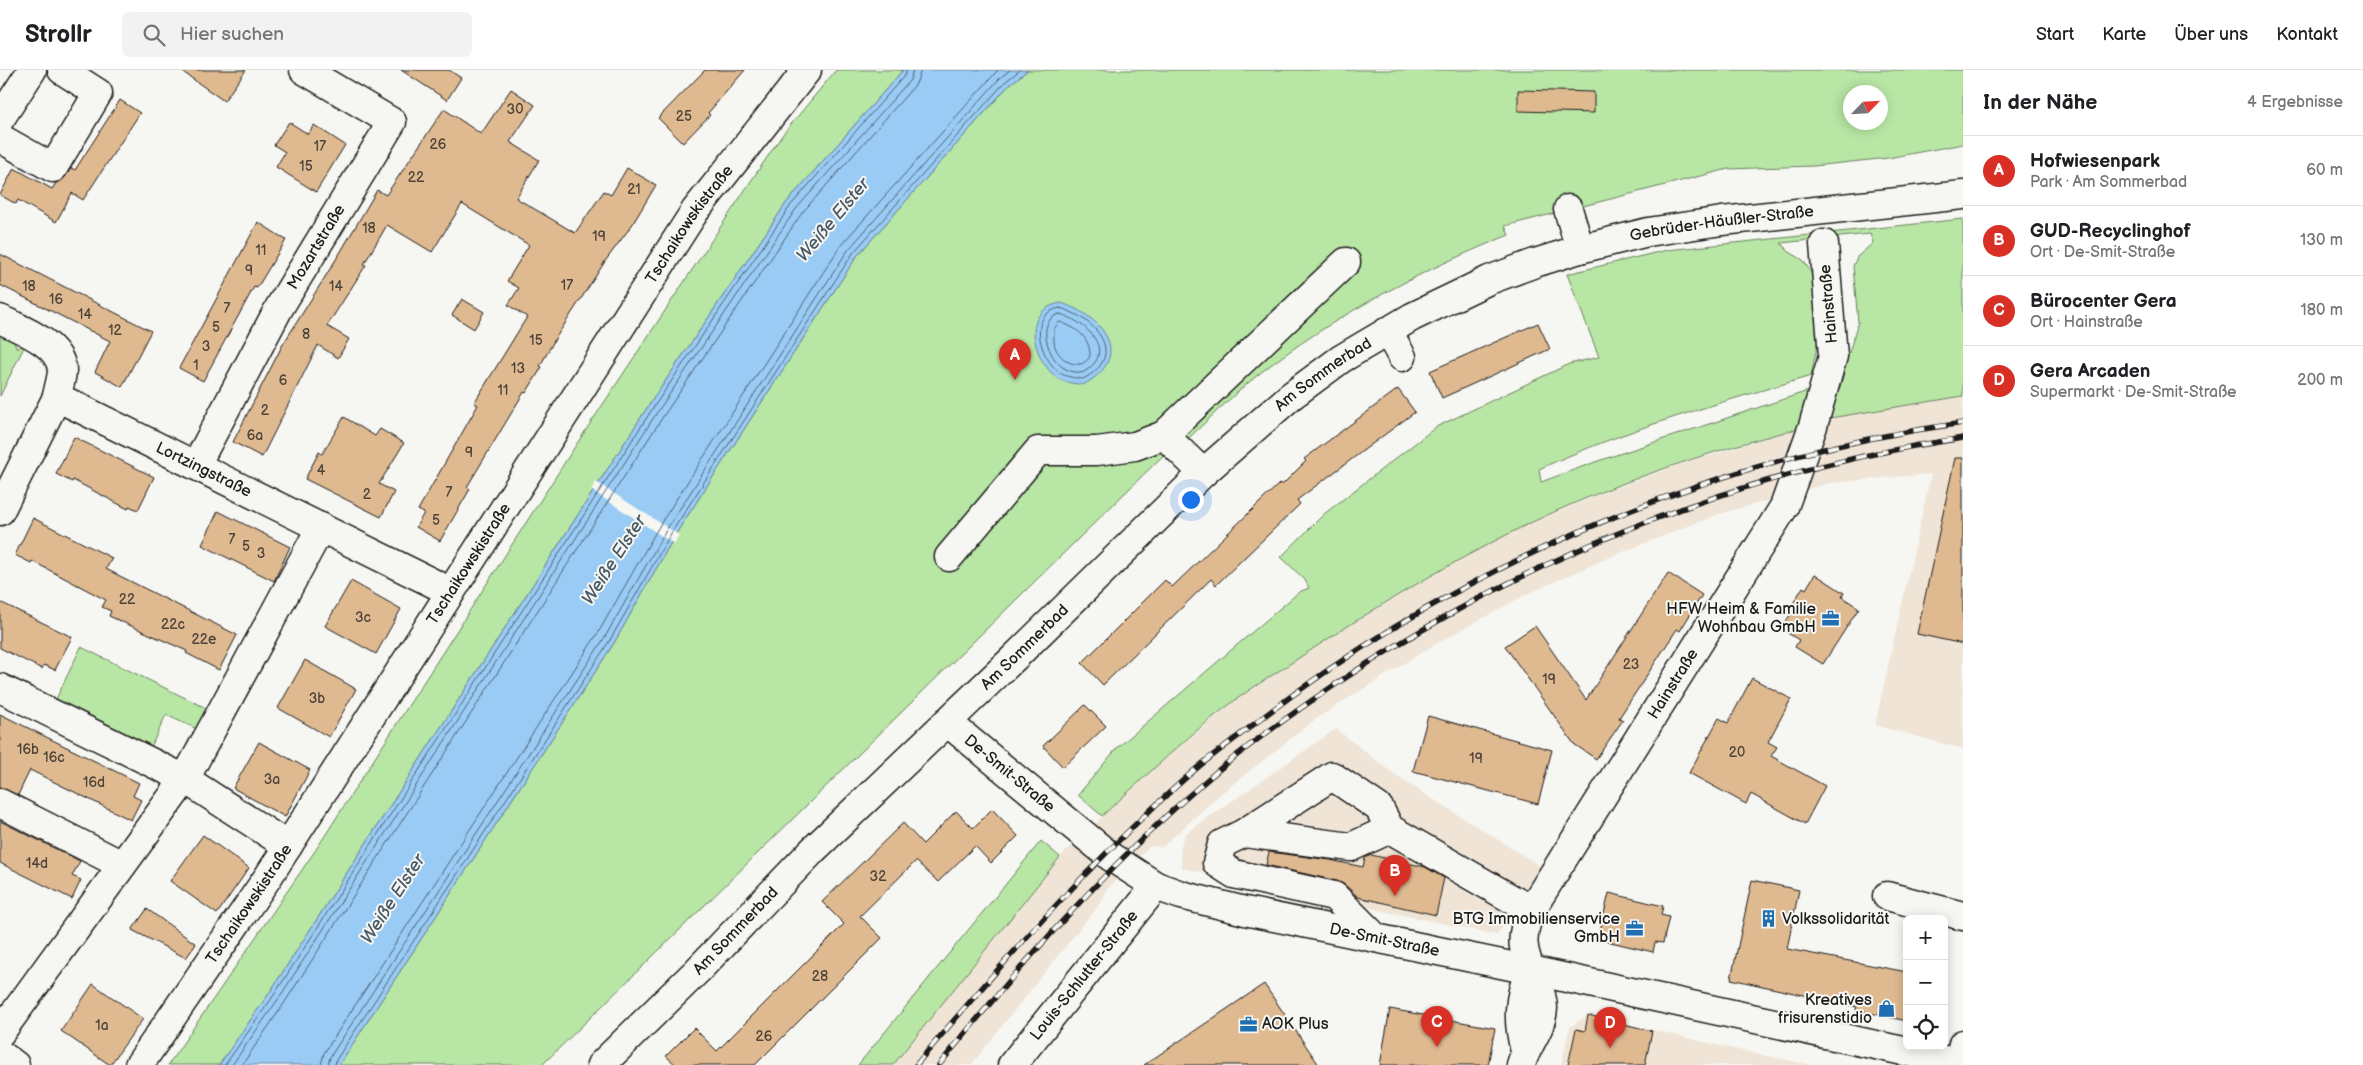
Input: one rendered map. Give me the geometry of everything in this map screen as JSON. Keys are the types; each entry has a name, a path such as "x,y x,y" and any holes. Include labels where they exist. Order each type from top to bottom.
{"street":[{"path":"32,70 1,135 53,168 98,93 62,70"},
{"name":"Mozartstraße","path":"196,465 279,308 392,122 304,70"},
{"name":"Tschaikowskistraße","path":"139,1065 288,846 602,353 695,211 807,70"},
{"name":"Gebrüder-Häußler-Straße","path":"1488,280 1580,249 1648,232 1722,221 1963,195"},
{"path":"1568,209 1580,249"},
{"name":"Hainstraße","path":"1530,970 1522,941 1524,927 1531,910 1784,507 1813,426 1833,356 1824,244"},
{"path":"948,557 1038,451 1097,451 1134,446 1164,435 1346,262"},
{"name":"Am Sommerbad","path":"601,1065 698,970 812,851 1203,473 1291,396 1341,359 1412,317 1488,280"},
{"path":"0,319 32,335 53,350 62,369 57,397 0,512"},
{"path":"1388,331 1402,357"},
{"name":"Lortzingstraße","path":"57,397 451,592"},
{"path":"1164,435 1203,473"},
{"path":"0,1033 186,779 321,527"},
{"path":"0,688 186,779 288,846"},
{"name":"De-Smit-Straße","path":"947,722 1110,857 1156,886 1181,895 1530,970 1962,1057"},
{"path":"1376,938 1334,896 1234,874 1217,863 1222,844 1244,833 1332,776 1379,808 1390,828 1531,910"},
{"path":"0,803 122,865"},
{"path":"1244,833 1351,847 1390,828"},
{"name":"Louis-Schlutter-Straße","path":"1012,1065 1156,886"},
{"path":"1887,896 1963,916"},
{"path":"1523,1058 1519,1031 1519,1010 1523,986 1530,970"},
{"path":"0,1054 15,1065"}],"shaded area":[{"path":"1963,396 1963,749 1875,725 1931,474 1829,483 1716,515 1610,557 1523,596 1432,646 1317,718 1219,795 1162,847 1150,846 1106,890 1104,898 971,1065 893,1065 1060,857 1156,766 1233,702 1337,633 1421,582 1515,530 1599,494 1678,465 1840,415"},
{"path":"1336,729 1399,778 1540,866 1497,935 1182,868 1180,849 1185,834"},
{"path":"1588,1015 1812,1065 1561,1065 1570,1027"}],"green space":[{"path":"836,70 903,70 787,202 647,408 268,995 219,1065 168,1065 317,848 576,445 751,181 783,134"},
{"path":"1028,70 1963,70 1963,144 1888,158 1814,166 1728,169 1505,226 1509,235 1447,262 1357,308 1272,364 1239,391 1187,440 1182,437 542,1065 339,1065 614,643 677,532 857,256 1009,85"},
{"path":"1963,219 1963,396 1830,418 1858,322 1853,266 1857,257 1873,243 1870,234 1781,243 1788,251 1803,260 1812,274 1819,336 1811,376 1742,396 1605,441 1539,469 1541,482 1808,391 1800,428 1727,448 1654,472 1583,499 1514,531 1383,604 1243,695 1183,742 1102,816 1078,795 1117,748 1299,592 1309,588 1305,580 1281,557 1324,514 1436,427 1569,364 1599,357 1567,274 1667,250"},
{"path":"0,327 20,338 13,341 17,348 25,345 0,396"},
{"path":"81,647 208,709 197,729 166,715 149,751 56,705 56,699"},
{"path":"1041,841 1060,857 893,1065 858,1065"}],"water":[{"name":"Weiße Elster","path":"903,70 1028,70 1009,85 857,256 677,532 614,643 339,1065 219,1065 268,995 647,408 787,202"},
{"path":"1061,303 1089,317 1100,327 1107,338 1110,350 1107,362 1099,374 1083,385 1066,382 1057,378 1041,359 1036,347 1035,325 1040,315 1048,307"}],"pier":[{"path":"596,482 679,535 674,544 591,490"}],"building":[{"path":"180,70 246,70 224,101"},
{"path":"401,70 449,70 461,78 447,100"},
{"path":"705,70 745,70 708,113 710,115 683,143 658,118"},
{"path":"511,89 535,105 510,142 539,160 516,198 575,233 604,191 611,195 627,168 656,185 632,225 606,260 555,339 540,366 542,367 526,393 524,392 467,487 470,489 440,541 416,527 424,513 418,510 478,405 474,403 527,317 508,305 519,288 507,281 529,245 462,204 432,252 387,225 364,264 366,265 327,326 349,339 338,358 318,345 262,457 233,442 282,346 377,190 386,195 444,109 481,134"},
{"path":"1518,90 1594,92 1594,113 1518,111"},
{"path":"120,100 140,113 83,200 72,193 56,222 18,200 16,204 0,195 14,168 52,189 56,183 66,176 71,168 75,170"},
{"path":"289,122 308,134 314,125 345,145 316,192 276,167 285,152 274,145"},
{"path":"258,222 286,240 257,288 254,287 203,381 179,368"},
{"path":"0,254 151,331 122,387 95,372 110,341 0,285"},
{"path":"462,299 484,312 474,329 452,315"},
{"path":"1538,323 1550,349 1442,398 1430,371"},
{"path":"1398,389 1415,412 1297,500 1300,504 1216,585 1211,579 1103,685 1082,663 1165,580 1172,587 1280,483 1282,485 1306,461 1304,459"},
{"path":"344,417 375,436 380,429 404,443 379,484 394,492 381,517 305,479 319,452 322,454"},
{"path":"74,437 154,477 138,510 129,506 128,509 73,480 72,482 56,474"},
{"path":"1955,458 1963,458 1963,644 1917,634"},
{"path":"218,511 290,547 274,581 202,545"},
{"path":"33,518 112,558 106,569 237,635 219,670 186,653 187,651 109,616 111,611 102,607 106,600 32,561 31,563 15,555"},
{"path":"1668,573 1702,595 1680,631 1677,629 1619,718 1623,720 1596,759 1574,744 1505,646 1535,626 1586,700"},
{"name":"HFW Heim & Familie Wohnbau GmbH","path":"1815,574 1844,593 1842,597 1859,608 1823,664 1795,647 1799,640 1781,629 1790,615 1787,613 1803,587 1806,589"},
{"path":"351,581 401,609 376,654 325,626"},
{"path":"0,602 72,637 55,670 44,665 42,669 0,648"},
{"path":"305,660 356,689 329,737 278,708"},
{"path":"1752,678 1791,699 1768,742 1777,747 1771,756 1825,786 1805,824 1751,794 1746,804 1689,773 1719,718 1728,723"},
{"path":"1085,705 1106,726 1063,767 1043,746"},
{"path":"0,714 139,783 133,796 141,800 131,820 30,770 18,795 0,788"},
{"path":"1428,716 1552,750 1538,804 1413,771"},
{"path":"259,742 310,770 285,817 233,788"},
{"path":"992,809 1018,836 991,863 975,846 938,882 916,861 860,916 882,938 755,1065 676,1065 666,1056 694,1028 717,1051 844,924 822,902 903,823 923,844 956,811 973,828"},
{"path":"0,821 80,861 72,876 81,880 72,899 0,863"},
{"path":"203,835 249,868 217,914 170,881"},
{"path":"1269,852 1330,860 1363,867 1365,858 1371,855 1425,867 1444,878 1436,915 1358,897 1345,885 1337,881 1266,865"},
{"name":"Volkssolidarität","path":"1752,880 1799,890 1787,949 1903,971 1903,1020 1856,1010 1857,1007 1731,979"},
{"name":"BTG Immobilienservice GmbH","path":"1609,893 1663,906 1661,915 1669,917 1663,943 1655,942 1653,952 1598,939"},
{"path":"147,909 196,944 186,958 132,930"},
{"path":"93,984 143,1019 110,1065 61,1031"},
{"name":"AOK Plus","path":"1264,984 1319,1065 1144,1065"},
{"path":"1390,1009 1495,1028 1488,1065 1380,1065"},
{"path":"1588,1015 1652,1031 1645,1065 1568,1065 1576,1029 1585,1031"}],"railway":[{"path":"916,1065 1047,915 1116,843 1189,775 1226,745 1327,671 1410,618 1497,571 1586,529 1678,493 1772,463 1867,439 1963,423"},
{"path":"939,1065 1000,991 1064,919 1165,817 1256,740 1314,699 1388,651 1464,606 1543,566 1624,531 1706,500 1790,474 1876,453 1963,438"}],"place":[{"name":"Hofwiesenpark","path":"1015,380"},
{"name":"HFW Heim & Familie Wohnbau GmbH","path":"1830,618"},
{"name":"GUD-Recyclinghof","path":"1395,896"},
{"name":"Volkssolidarität","path":"1768,919"},
{"name":"BTG Immobilienservice GmbH","path":"1634,928"},
{"name":"Kreatives frisurenstidio","path":"1886,1009"},
{"name":"AOK Plus","path":"1248,1024"},
{"name":"Bürocenter Gera","path":"1437,1047"},
{"name":"Gera Arcaden","path":"1610,1048"}]}
